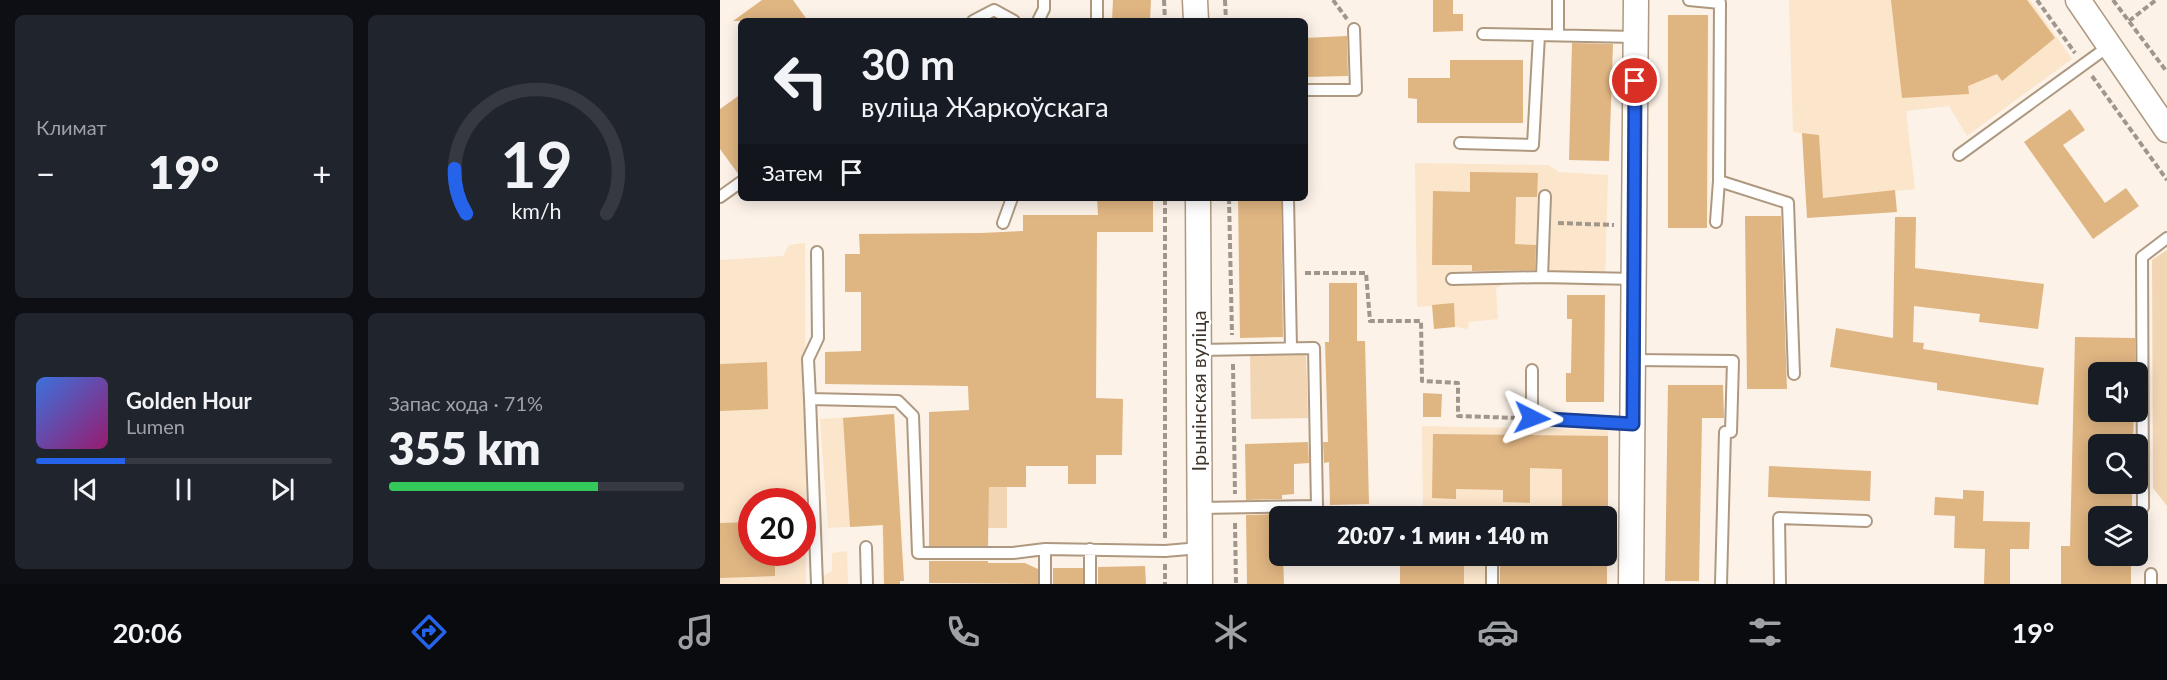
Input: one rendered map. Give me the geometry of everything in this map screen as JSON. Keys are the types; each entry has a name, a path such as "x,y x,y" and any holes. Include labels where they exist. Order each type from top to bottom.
{"street":[{"path":"1195,0 1196,18"},
{"path":"1631,584 1636,0"},
{"path":"2078,0 2167,130"},
{"name":"Ірынінская вуліца","path":"1198,201 1200,584"}],"lane":[{"path":"1040,18 1044,9 1044,0"},
{"path":"1097,0 1097,18"},
{"path":"1558,0 1558,35"},
{"path":"1689,0 1720,3 1719,181 1716,222"},
{"path":"977,18 993,5 1010,18"},
{"path":"1308,90 1356,90 1354,29"},
{"path":"1482,33 1636,37"},
{"path":"1460,143 1533,145 1539,35"},
{"path":"1959,154 2109,45"},
{"path":"1719,181 1788,203 1794,374"},
{"path":"720,197 738,184"},
{"path":"1542,277 1545,196"},
{"path":"1003,223 1011,201"},
{"path":"1288,201 1291,348"},
{"path":"2143,506 2142,257 2167,238"},
{"path":"816,584 808,359 818,338 817,252"},
{"path":"1452,279 1542,277 1635,279"},
{"path":"1199,350 1314,348 1317,506 1200,508"},
{"path":"1634,360 1733,361 1731,432 1725,432 1721,584"},
{"path":"1532,370 1532,418 1633,424"},
{"path":"810,399 898,401 913,416 918,553 1013,553 1045,549 1165,551 1200,548"},
{"path":"1780,584 1779,518 1866,521"},
{"path":"866,547 867,584"},
{"path":"1044,584 1045,549"},
{"path":"1090,549 1090,584"},
{"path":"1492,566 1492,584"}],"path":[{"path":"1164,0 1165,18"},
{"path":"1225,0 1226,18"},
{"path":"1333,0 1354,29"},
{"path":"2037,0 2167,180"},
{"path":"2114,0 2167,72"},
{"path":"2129,21 2156,0"},
{"path":"1165,201 1165,584"},
{"path":"1229,201 1236,584"},
{"path":"1544,222 1618,225"},
{"path":"1298,273 1366,273 1370,321 1421,321 1422,381 1458,383 1458,416 1532,418"}],"shaded area":[{"path":"1789,0 2030,0 2072,59 1967,136 1949,106 1906,111 1915,189 1823,198 1819,135 1793,132"},
{"path":"1415,163 1548,165 1559,172 1608,175 1605,286 1508,283 1496,288 1498,319 1469,322 1468,329 1455,327 1453,304 1417,307"},
{"path":"805,243 806,488 738,488 738,566 806,566 806,584 720,584 720,260 783,256 789,245"},
{"path":"2167,250 2167,506 2153,488 2152,260"},
{"path":"1306,354 1308,418 1251,419 1250,355"},
{"path":"894,414 901,524 900,584 884,584 882,525 828,528 820,419"},
{"path":"1422,426 1608,430 1608,506 1423,506"},
{"path":"989,469 1007,469 1007,528 988,528"},
{"path":"847,551 848,584 822,584 821,577 832,571 832,553"},
{"path":"1422,566 1607,566 1607,584 1422,584"}],"building":[{"path":"762,0 793,0 806,18 738,18 738,21 733,21"},
{"path":"1113,0 1151,0 1150,18 1112,18"},
{"path":"1433,0 1453,0 1453,14 1463,14 1463,31 1433,32"},
{"path":"1891,0 2027,0 2055,38 2002,81 1997,74 1968,86 1969,94 1902,98"},
{"path":"1668,15 1708,15 1707,228 1668,228"},
{"path":"1347,36 1348,76 1308,77 1308,38"},
{"path":"1572,43 1613,44 1609,161 1569,160"},
{"path":"1450,60 1523,60 1523,123 1417,123 1417,99 1408,98 1408,78 1450,78"},
{"path":"738,96 738,174 720,149 720,109"},
{"path":"2070,109 2085,130 2063,145 2105,203 2126,188 2139,206 2093,239 2024,142"},
{"path":"1802,133 1819,135 1823,198 1895,190 1897,212 1807,218"},
{"path":"1470,172 1538,173 1537,197 1516,197 1515,244 1536,245 1535,270 1472,271 1472,265 1432,265 1433,191 1470,192"},
{"path":"1097,201 1153,201 1153,232 1097,232 1096,398 1123,399 1122,455 1096,455 1096,484 1068,484 1068,466 1026,466 1026,487 989,487 988,546 929,546 929,412 969,410 968,386 825,384 825,352 861,351 861,292 845,292 845,254 860,254 859,234 1023,231 1023,215 1098,215"},
{"path":"1238,201 1281,201 1283,337 1240,338"},
{"path":"1745,216 1781,216 1787,389 1747,389"},
{"path":"1895,217 1916,217 1915,268 2044,284 2038,329 1979,322 1980,314 1914,306 1913,342 1924,343 1923,349 2044,368 2038,405 1937,390 1937,383 1830,367 1836,328 1893,338"},
{"path":"1329,283 1357,283 1357,341 1365,341 1369,504 1330,505 1329,462 1324,463 1323,442 1328,442 1325,342 1329,342"},
{"path":"1567,295 1605,295 1604,402 1566,402 1566,373 1571,373 1572,319 1567,319"},
{"path":"1454,303 1455,327 1434,329 1432,305"},
{"path":"2075,337 2135,338 2135,362 2088,362 2088,422 2134,422 2133,434 2088,434 2088,494 2132,494 2132,506 2088,506 2088,566 2131,566 2131,584 2061,584 2061,546 2070,546"},
{"path":"767,362 768,409 720,411 720,364"},
{"path":"1668,385 1723,385 1724,418 1702,418 1699,581 1665,581"},
{"path":"1423,393 1442,394 1441,417 1423,417"},
{"path":"894,414 904,581 900,581 900,584 884,584 883,525 850,527 843,418"},
{"path":"1433,434 1608,436 1608,506 1562,506 1562,469 1530,468 1530,503 1503,502 1503,490 1456,489 1456,499 1432,498"},
{"path":"1308,442 1309,463 1294,464 1294,494 1282,495 1282,499 1246,500 1245,444"},
{"path":"1769,466 1871,471 1870,501 1768,497"},
{"path":"1963,490 1984,491 1983,521 2030,522 2029,549 2010,549 2010,584 1984,584 1985,549 1954,548 1955,516 1934,515 1935,497 1963,499"},
{"path":"1269,514 1269,566 1283,566 1284,584 1247,584 1246,515"},
{"path":"738,522 738,566 775,566 775,576 720,578 720,523"},
{"path":"929,561 1025,563 1038,569 1038,584 929,583"},
{"path":"1145,566 1146,584 1098,584 1098,567"},
{"path":"1400,566 1464,566 1464,584 1400,584"},
{"path":"1500,566 1607,566 1607,584 1500,584"},
{"path":"1053,568 1083,568 1083,584 1053,584"}],"route":[{"path":"1532,418 1633,424 1635,81"}]}
